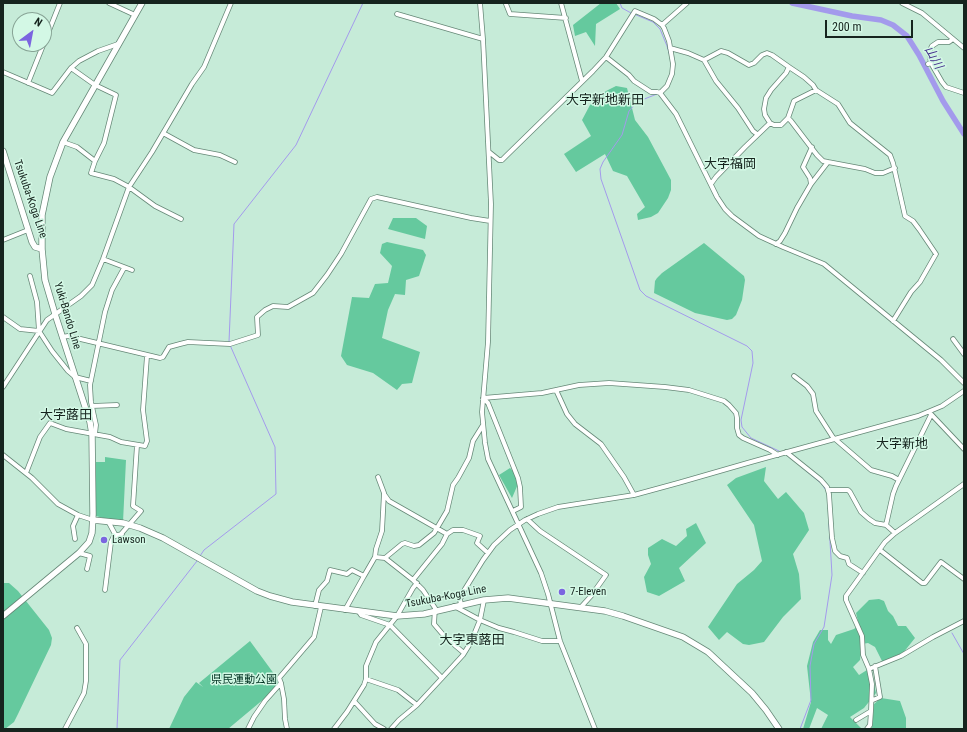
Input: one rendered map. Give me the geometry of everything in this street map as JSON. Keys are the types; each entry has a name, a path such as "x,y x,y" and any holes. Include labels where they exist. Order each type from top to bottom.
{"main road":[{"name":"Yuki-Bando Line","path":"3,616 79,553 90,540 92,533 94,434 62,337 46,280 42,249 42,224 45,196 53,166 63,142 94,85 142,3"},
{"name":"Tsukuba-Koga Line","path":"3,151 28,230 34,244 38,248 42,249"},
{"name":"Tsukuba-Koga Line","path":"93,520 108,521 140,528 163,538 257,591 284,601 397,616 417,615 461,604 508,598 581,607 623,616 694,642 720,662 752,693 779,729"}],"street":[{"path":"28,83 60,3"},
{"path":"109,3 135,15"},
{"path":"3,387 47,320 81,296 92,285 129,187 204,67 231,3"},
{"path":"480,3 489,152 489,319 483,398 483,425 488,459 541,572 560,641 594,729"},
{"path":"561,3 582,81"},
{"path":"662,25 687,3"},
{"path":"902,3 922,13 964,48"},
{"path":"506,4 510,14 566,18"},
{"path":"489,152 494,157 502,160 606,57 635,11 654,19 664,28 674,64 667,86 660,94"},
{"path":"397,14 483,39"},
{"path":"953,39 949,42 938,42 932,46 929,52 929,64 946,88 964,93"},
{"path":"3,72 52,93 71,68 79,61 98,51 118,44"},
{"path":"670,48 688,52 704,60 716,82 726,92 746,118 753,131 757,134"},
{"path":"704,60 721,51 728,53 749,65 754,63 762,55 767,53 772,55 813,85 816,90 838,104 850,123 888,153 892,159 905,216 919,229 936,254 920,282 911,292 893,320"},
{"path":"606,57 629,75 634,81 651,92 657,92 660,94 676,114 717,197 732,216 747,228 776,244 824,264 941,360 964,383"},
{"path":"789,67 766,98 764,115 770,123 780,125 788,118 794,101 816,90"},
{"path":"71,68 94,85 116,95 104,143 91,173 114,179 129,187 155,206 181,219"},
{"path":"788,118 822,161 865,169 875,173 883,173 894,168"},
{"path":"711,184 757,134 770,123"},
{"path":"164,133 194,150 220,155 235,162"},
{"path":"63,142 77,148 95,161"},
{"path":"811,184 810,178 803,167 812,147"},
{"path":"776,244 785,233 811,184 828,162"},
{"path":"62,337 68,336 147,356 163,357 169,347 188,342 230,344 258,336 257,317 265,310 272,306 288,307 313,293 341,254 371,199 377,197 490,221"},
{"path":"3,240 28,230"},
{"path":"103,259 132,270"},
{"path":"94,434 96,425 92,406 91,381 105,312 112,290 124,268"},
{"path":"30,276 37,302 39,331 59,362 76,377 91,381"},
{"path":"3,317 20,329 39,331"},
{"path":"953,339 964,354"},
{"path":"26,473 40,437 50,423 66,429 107,436 121,442 145,446 147,441 143,410 147,356"},
{"path":"794,376 807,386 813,394 816,410 835,439 871,470 892,476 899,480"},
{"path":"483,398 542,393 579,385 610,383 689,390 724,401 736,413 736,428 739,434 743,438 763,446 778,455"},
{"path":"556,390 567,414 576,424 601,444 624,477 634,495"},
{"path":"461,604 460,599 465,589 488,553 502,537 527,518 558,507 634,495 678,484 786,452 930,413 964,391"},
{"path":"483,398 488,403 518,478 521,507 513,511"},
{"path":"92,406 117,405"},
{"path":"930,413 964,449"},
{"path":"886,525 893,494 930,413"},
{"path":"385,558 402,544 405,543 414,546 419,545 424,542 437,528 447,511 453,486 469,458 473,441 483,425"},
{"path":"105,590 111,542 130,525 141,511 133,506 137,445"},
{"path":"786,452 821,480 828,490 832,538 835,551 840,556 847,558 849,564 863,573"},
{"path":"3,455 26,473 58,504 78,515 93,520"},
{"path":"378,477 388,501 447,534"},
{"path":"867,729 870,725 873,700 872,684 869,669 863,655 862,636 846,598 885,542 895,533 964,484"},
{"path":"828,490 848,490 861,512 875,523 886,525 895,533"},
{"path":"345,610 375,557 382,531 384,493"},
{"path":"75,539 74,526 78,515"},
{"path":"527,518 540,531 606,575 581,607"},
{"path":"108,521 120,535"},
{"path":"334,729 354,701 366,679 366,666 376,642 397,616 415,582 442,544 447,534 453,530 463,530 477,534 480,536 477,543 488,553"},
{"path":"880,550 922,582 925,583 941,562 964,579"},
{"path":"79,553 90,556 87,569"},
{"path":"375,557 385,558 415,582 431,602 436,611 434,624 445,637 464,653"},
{"path":"287,729 281,683 279,678 314,637 319,590 327,581 330,570 347,574 352,570 364,576"},
{"path":"391,729 442,678 464,653 473,639 480,620 484,600"},
{"path":"454,606 455,608 499,628 542,642 560,641"},
{"path":"359,612 362,615 390,625 442,678"},
{"path":"869,669 901,656 964,621"},
{"path":"65,729 84,694 86,681 86,644 77,628"},
{"path":"873,700 880,697 875,666"},
{"path":"366,679 398,690 416,705"},
{"path":"248,729 265,701 281,683"},
{"path":"354,701 375,724 384,729"},
{"path":"856,720 871,711"}],"green space":[{"path":"601,3 616,3 620,9 596,24 595,46 586,32 575,36 573,25"},
{"path":"616,86 627,88 635,120 648,137 671,180 671,190 668,198 658,213 651,217 638,220 637,214 645,207 627,176 613,171 605,154 576,172 564,154 591,136 582,120 590,105 606,91"},
{"path":"393,218 416,218 427,226 425,239 388,229"},
{"path":"387,242 423,250 426,255 419,276 406,280 405,295 395,294 388,310 382,338 420,352 412,383 402,384 397,390 373,373 347,365 341,356 352,297 369,298 375,284 388,283 392,266 380,253 382,244"},
{"path":"704,243 744,276 745,280 742,300 736,315 732,319 727,320 695,313 654,293 655,281 662,273"},
{"path":"105,457 126,460 123,522 103,519 96,516 96,462 105,462"},
{"path":"766,467 764,481 778,499 786,492 804,513 809,530 793,554 799,574 801,599 783,617 764,642 749,645 743,644 727,632 719,640 708,627 737,584 754,570 762,561 754,525 727,485 736,478"},
{"path":"510,468 514,472 518,484 512,498 499,475"},
{"path":"696,523 706,543 679,568 685,581 659,596 647,592 644,577 651,564 648,555 648,548 662,539 676,546 687,536 686,529"},
{"path":"3,583 9,583 18,591 49,630 52,638 51,645 14,722 5,729 3,728"},
{"path":"879,599 884,601 888,611 893,616 898,626 906,626 915,638 903,653 891,662 882,661 875,647 868,643 862,644 860,660 853,667 859,675 867,670 872,676 876,693 864,708 850,717 862,729 821,729 828,715 817,708 809,729 803,729 811,702 807,666 813,642 820,630 828,630 828,640 831,644 836,635 854,629 859,625 856,613 869,600"},
{"name":"県民運動公園","path":"250,641 280,682 271,693 228,729 169,729 184,697 196,682 203,687 199,683"},
{"path":"881,698 900,701 906,718 906,729 872,728 874,704"}],"waterway":[{"path":"229,342 234,224 296,145 363,3"},
{"path":"620,3 622,8 631,13"},
{"name":"山川","path":"792,3 852,16 881,20 893,25 907,36 919,55 943,101 964,134"},
{"path":"634,14 653,22 660,29 670,56"},
{"path":"657,94 637,102 629,111 622,135 603,162 600,169 601,179 640,290 646,296 747,346 752,351 753,363 741,420 742,427 751,438 779,451"},
{"path":"200,556 204,550 276,494 275,447 230,345"},
{"path":"798,464 822,484 825,489"},
{"path":"800,729 811,700 810,666 814,644 824,627 832,575 829,524"},
{"path":"117,729 120,660 197,561"},
{"path":"952,633 964,654"}],"place":[{"name":"Lawson","path":"104,540"},
{"name":"7-Eleven","path":"562,592"}],"district":[{"name":"大字新地新田","path":"605,101"},
{"name":"大字福岡","path":"730,165"},
{"name":"大字蕗田","path":"66,416"},
{"name":"大字新地","path":"902,445"},
{"name":"大字東蕗田","path":"472,641"}]}
